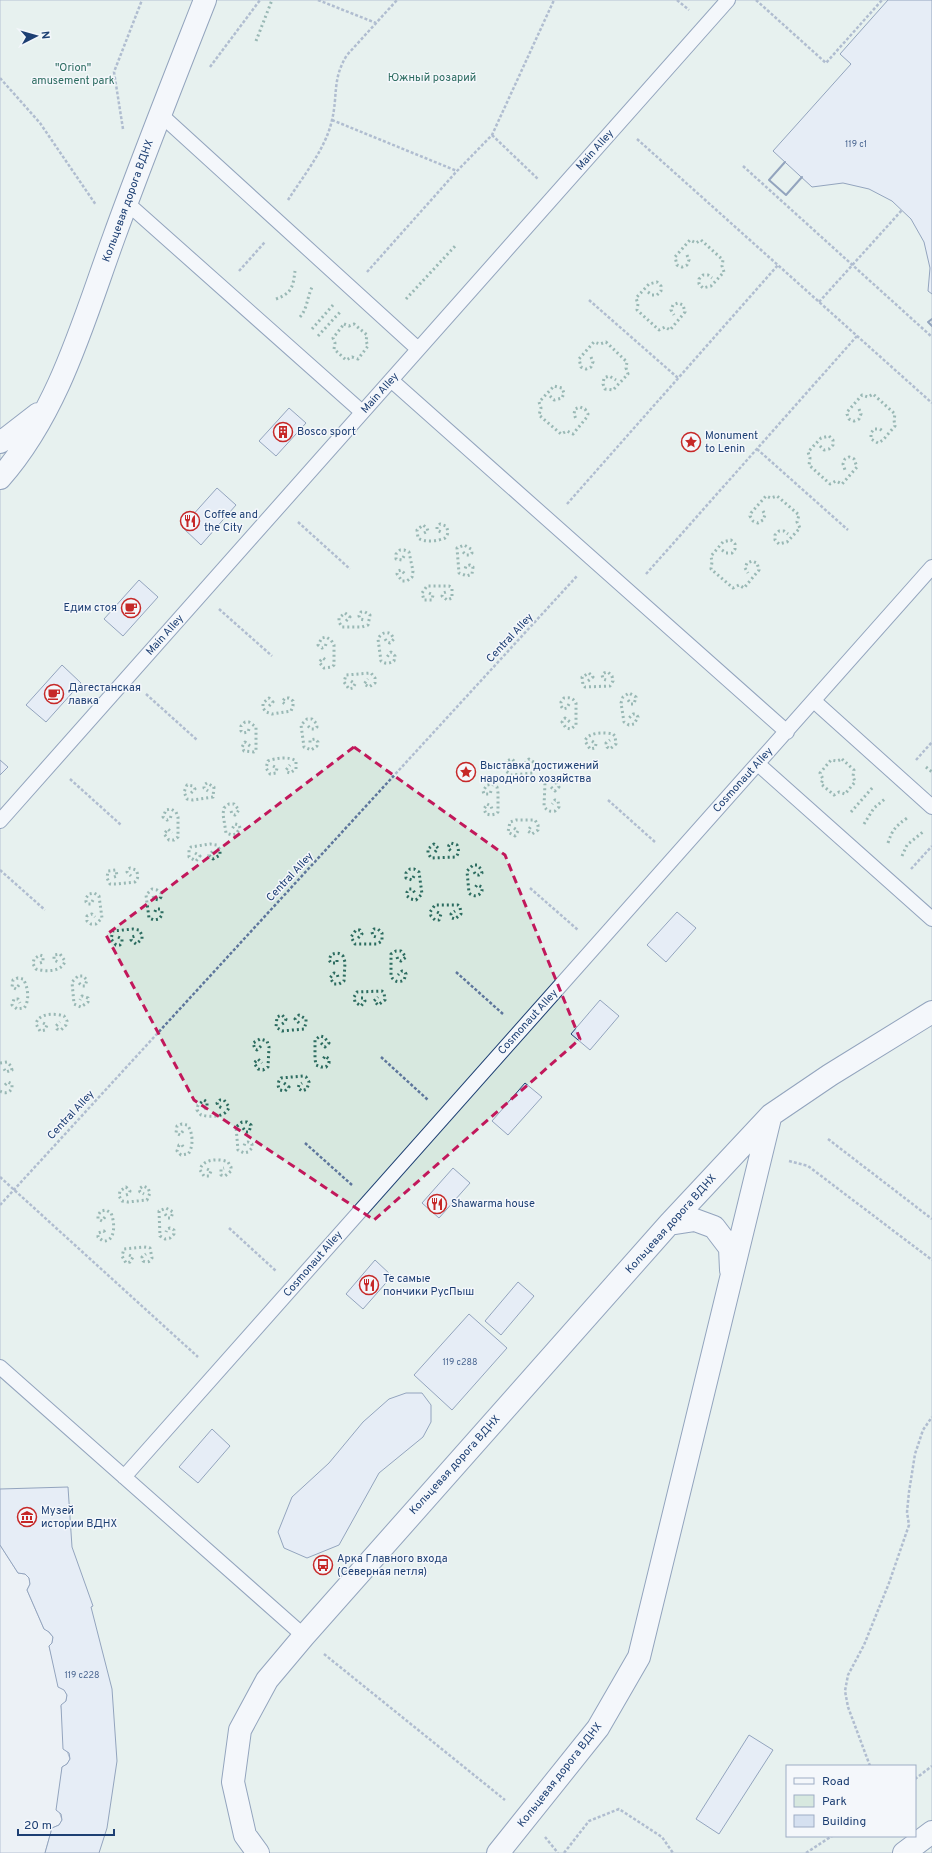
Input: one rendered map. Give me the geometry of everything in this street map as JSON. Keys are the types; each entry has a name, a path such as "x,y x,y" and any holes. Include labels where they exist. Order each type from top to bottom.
{"street":[{"name":"Кольцевая дорога ВДНХ","path":"0,478 29,439 50,401 71,354 160,114 205,0"},
{"name":"Кольцевая дорога ВДНХ","path":"0,442 29,421 50,401"},
{"name":"Кольцевая дорога ВДНХ","path":"258,1853 245,1835 233,1782 240,1730 267,1680 304,1636 670,1224 771,1115 830,1075 932,1012"},
{"name":"Кольцевая дорога ВДНХ","path":"498,1853 598,1728 638,1657 771,1115"},
{"path":"670,1224 695,1220 714,1227 730,1248 732,1278"},
{"path":"904,1853 932,1832"}],"lane":[{"name":"Main Alley","path":"0,821 728,0"},
{"path":"160,114 418,349"},
{"path":"127,203 362,412"},
{"path":"391,380 787,732"},
{"name":"Cosmonaut Alley","path":"124,1478 673,858 814,702 932,567"},
{"path":"814,702 932,806"},
{"path":"758,764 932,919"},
{"path":"0,1367 304,1636"}],"path":[{"path":"123,129 114,72 142,0"},
{"path":"208,70 260,0"},
{"path":"318,0 376,23"},
{"path":"223,288 279,222 323,144 332,120 337,77 341,65 347,55 397,0"},
{"path":"352,289 457,171 492,135 554,0"},
{"path":"756,0 826,63 882,0"},
{"path":"0,78 40,123 115,234"},
{"path":"332,120 457,171"},
{"path":"619,123 932,403"},
{"path":"492,135 555,195"},
{"path":"743,166 932,337"},
{"path":"819,302 902,210"},
{"path":"551,522 778,265"},
{"path":"589,300 678,378"},
{"path":"629,592 856,336"},
{"path":"756,449 848,530"},
{"path":"279,506 350,569"},
{"name":"Central Alley","path":"0,1204 593,559"},
{"path":"202,594 272,656"},
{"path":"127,678 197,740"},
{"path":"52,763 121,825"},
{"path":"608,800 673,858"},
{"path":"896,887 932,846"},
{"path":"0,870 45,910"},
{"path":"530,888 595,946"},
{"path":"456,972 521,1030"},
{"path":"381,1057 445,1115"},
{"path":"828,1139 932,1219"},
{"path":"305,1143 369,1200"},
{"path":"762,1154 808,1166 932,1260"},
{"path":"0,1177 216,1373"},
{"path":"229,1228 294,1286"},
{"path":"870,1765 848,1707 845,1691 848,1675 864,1645 909,1525 907,1512 915,1454 923,1430 932,1417"},
{"path":"304,1636 528,1817 558,1853"},
{"path":"916,1778 932,1766"},
{"path":"564,1853 589,1821 619,1809 662,1837 673,1853"},
{"path":"806,1853 830,1837"}],"highlighted area":[{"path":"354,747 505,855 580,1039 374,1220 194,1100 106,935"}],"green space":[{"name":"Выставка достижений народного хозяйства","path":"0,0 932,0 932,1853 45,1853 59,1811 62,1767 67,1751 54,1665 44,1629 18,1573 0,1545"}],"shaded area":[{"path":"0,1545 18,1573 25,1574 29,1578 30,1584 27,1590 44,1629 47,1630 53,1637 52,1643 49,1646 54,1665 67,1695 66,1701 61,1706 67,1751 70,1759 67,1764 62,1767 59,1811 62,1820 59,1825 52,1828 45,1853 0,1853"}],"building":[{"path":"888,0 932,0 932,294 928,291 930,268 924,242 911,219 892,201 869,189 843,183 812,187 773,151 851,64 840,54"},
{"name":"Bosco sport","path":"289,408 306,423 276,456 259,441"},
{"path":"217,488 236,505 201,545 182,527"},
{"name":"Едим стоя","path":"139,580 158,597 123,636 104,619"},
{"name":"Дагестанская лавка","path":"62,665 81,683 46,722 26,705"},
{"path":"0,760 8,767 0,775"},
{"path":"677,912 696,928 666,962 647,945"},
{"path":"600,1000 619,1016 590,1050 571,1034"},
{"path":"525,1083 542,1097 508,1135 492,1121"},
{"path":"453,1168 470,1183 439,1218 422,1203"},
{"name":"Те самые пончики РусПыш","path":"375,1260 392,1276 363,1309 346,1294"},
{"path":"518,1282 534,1296 501,1335 485,1321"},
{"path":"469,1314 507,1348 452,1410 414,1375"},
{"path":"406,1393 422,1393 431,1405 431,1422 423,1437 379,1473 339,1545 307,1558 284,1548 278,1532 292,1497 329,1463 363,1422 389,1399"},
{"path":"212,1429 230,1446 198,1483 179,1467"},
{"path":"68,1487 72,1547 93,1606 91,1607 112,1689 117,1761 107,1828 99,1853 45,1853 52,1828 59,1825 62,1820 61,1814 56,1810 62,1767 67,1764 70,1759 69,1753 63,1749 61,1705 66,1701 67,1695 64,1690 58,1687 49,1646 52,1643 53,1637 44,1629 27,1590 30,1584 29,1578 25,1574 18,1573 0,1545 0,1489"},
{"path":"749,1735 773,1750 719,1834 696,1819"}],"hedge":[{"path":"256,41 272,0"},
{"path":"687,255 689,260 687,265 682,267 677,265 675,257 690,240 696,243 701,240 723,260 722,266 724,272 711,286 703,288 699,284 699,279 703,275 708,275 712,278"},
{"path":"406,299 457,244"},
{"path":"276,299 289,292 295,271"},
{"path":"648,292 652,295 657,295 661,291 661,286 657,282 649,284 636,298 638,304 637,310 659,330 665,327 670,330 685,312 683,305 678,303 673,305 671,310 674,315"},
{"path":"300,317 305,310 313,285"},
{"path":"312,329 333,305"},
{"path":"318,336 341,311"},
{"path":"344,324 349,326 354,324 367,335 366,341 368,346 358,359 352,357 346,360 334,349 335,343 333,338 344,324"},
{"path":"591,357 593,362 591,367 586,369 581,367 579,359 594,342 600,344 606,342 627,362 626,368 628,374 613,390 605,389 603,384 604,378 609,376 616,380"},
{"path":"550,396 554,400 562,398 564,393 562,388 554,386 539,402 541,408 539,415 561,434 567,431 573,434 587,417 588,414 585,409 580,407 575,409 574,414 576,419"},
{"path":"859,409 861,414 859,419 854,421 849,419 847,412 862,395 868,397 873,394 895,414 895,426 883,440 878,443 871,439 871,433 874,429 880,429 884,432"},
{"path":"820,446 824,450 829,449 833,445 833,440 829,436 821,438 808,452 810,458 809,465 830,484 836,481 842,484 857,467 854,459 849,457 845,459 843,464 845,470"},
{"path":"763,511 765,515 763,520 758,523 753,521 750,516 751,513 766,496 771,498 777,496 799,515 797,522 800,528 787,542 779,544 775,540 775,535 779,531 784,531 788,534"},
{"path":"424,533 428,531 423,525 417,530 418,538 424,541 432,541 445,538 448,534 446,526 440,524 437,527 437,530 441,532"},
{"path":"722,550 726,553 732,553 735,549 735,544 731,540 723,542 711,556 711,569 733,588 739,585 744,588 759,570 757,563 752,561 747,563 745,568 748,573"},
{"path":"463,552 466,555 472,553 471,549 464,545 457,548 459,573 467,576 472,574 473,567 470,565 466,566 465,569"},
{"path":"404,556 402,560 396,559 396,554 400,550 409,552 413,571 412,577 407,581 402,581 397,574 398,571 401,570 405,574"},
{"path":"429,593 433,595 432,600 424,600 422,593 427,586 449,586 452,588 452,598 447,600 442,596 443,593 446,592"},
{"path":"346,621 350,617 345,613 339,618 339,622 342,627 362,627 368,625 370,615 365,612 361,612 359,616 360,619 364,620"},
{"path":"385,639 390,643 394,639 391,634 387,633 382,634 378,639 381,661 384,663 394,661 395,656 391,652 387,657"},
{"path":"326,644 325,647 322,648 318,645 322,638 326,637 331,640 334,645 334,665 332,667 324,668 319,662 323,658 327,661"},
{"path":"588,681 593,677 589,673 582,677 583,685 585,687 610,686 613,681 612,676 608,672 602,675 603,679 606,680"},
{"path":"351,681 355,684 353,688 349,689 344,682 346,675 371,673 375,678 375,683 369,687 364,684 368,679"},
{"path":"628,700 631,704 634,704 636,697 629,693 623,697 621,703 624,722 629,725 634,724 638,717 636,714 633,714 629,718"},
{"path":"269,706 273,702 269,698 263,703 263,708 266,712 272,714 291,711 293,701 289,698 285,698 282,702 287,705"},
{"path":"569,704 567,708 563,709 561,702 564,698 571,698 576,703 576,725 571,729 566,728 562,722 565,718 570,722"},
{"path":"308,726 311,729 317,727 316,723 312,719 307,719 301,725 304,747 311,750 317,746 318,742 315,739 310,740 310,743"},
{"path":"249,729 248,732 243,733 241,731 241,726 245,722 249,722 256,727 256,750 254,752 244,751 242,747 245,742 250,746"},
{"path":"592,741 596,744 595,748 590,749 585,741 589,736 601,733 613,734 615,736 616,744 610,749 607,747 606,743 610,740"},
{"path":"273,766 277,768 276,773 270,774 266,768 268,761 282,758 293,759 296,761 296,769 290,773 286,770 290,765"},
{"path":"511,768 516,763 512,759 506,761 506,771 511,775 533,773 536,767 535,763 529,759 525,763 529,767"},
{"path":"842,759 854,770 853,776 855,782 845,794 839,792 834,795 821,784 823,779 820,773 831,760 837,761 842,759"},
{"path":"926,767 932,772"},
{"path":"551,787 555,791 559,787 554,780 550,780 545,783 544,806 549,811 555,811 559,807 558,801 555,800 552,804"},
{"path":"191,793 195,789 193,786 187,785 184,792 187,799 193,800 213,797 214,787 207,783 204,785 204,788 208,791"},
{"path":"491,791 490,794 484,794 483,791 487,785 492,784 497,787 498,812 491,815 486,814 484,809 487,804 491,806 492,809"},
{"path":"851,812 873,787"},
{"path":"864,824 874,808 886,798"},
{"path":"231,811 232,814 235,815 239,810 234,804 229,804 224,808 223,814 226,833 232,835 236,834 240,828 239,825 235,824 232,829"},
{"path":"171,816 170,819 167,820 163,817 166,810 171,809 176,812 178,817 178,837 174,840 169,840 164,834 168,829 172,833"},
{"path":"888,843 895,829 907,818"},
{"path":"514,828 518,831 515,836 508,832 510,822 516,820 535,820 538,825 538,830 532,834 528,831 531,826"},
{"path":"902,856 907,845 924,831"},
{"path":"435,852 438,848 434,844 428,849 428,853 431,858 456,857 458,847 457,845 451,843 448,848 452,852"},
{"path":"195,853 200,856 196,861 189,857 189,849 191,847 210,844 217,845 220,850 220,855 213,859 209,855 213,851"},
{"path":"474,872 476,875 482,873 481,869 477,865 473,865 467,871 469,893 476,896 482,891 482,887 477,885 474,889"},
{"path":"114,877 117,876 116,870 108,871 107,878 110,884 135,882 138,878 136,870 130,868 127,872 131,876"},
{"path":"414,876 412,880 406,878 406,873 410,869 414,869 419,872 422,894 416,900 407,896 409,889 412,889 415,893"},
{"path":"153,896 154,899 159,900 161,893 152,889 146,895 149,918 154,920 159,919 162,915 162,911 160,909 156,909 154,914"},
{"path":"93,900 91,904 86,902 86,898 89,894 94,893 99,896 102,918 96,924 91,924 87,921 87,916 92,914 95,917"},
{"path":"437,912 441,914 439,920 435,920 431,916 430,912 435,905 458,905 460,907 461,914 455,919 452,918 451,914 455,911"},
{"path":"118,937 122,939 122,942 120,945 116,945 111,939 113,931 133,929 139,930 142,935 142,939 136,944 131,940 132,937 135,936"},
{"path":"358,938 362,934 360,930 356,930 351,937 355,944 377,944 382,941 382,933 378,929 374,929 372,932 373,936 376,937"},
{"path":"397,957 398,960 401,961 406,957 401,951 396,951 391,954 392,978 395,981 404,980 406,974 402,971 398,975"},
{"path":"337,960 337,963 331,963 329,960 331,955 334,954 338,953 343,956 345,962 344,981 339,984 334,984 330,978 334,973 337,974 338,977"},
{"path":"40,963 43,962 43,956 40,955 34,959 33,964 36,969 49,971 57,969 63,965 65,961 60,954 54,955 54,960 58,962"},
{"path":"79,983 82,986 85,986 87,980 83,976 78,976 72,982 74,1004 81,1007 88,1002 88,998 82,996 80,1000"},
{"path":"19,985 16,989 12,987 13,980 18,978 23,979 28,994 27,1002 24,1008 17,1009 12,1005 14,999 18,999 20,1003"},
{"path":"361,998 364,998 365,1001 361,1006 355,1002 354,997 357,992 382,991 384,993 385,1000 378,1005 374,1001 378,997"},
{"path":"43,1023 47,1025 45,1030 40,1031 36,1024 37,1020 43,1016 52,1014 64,1016 67,1021 66,1025 61,1030 57,1029 56,1026 60,1022"},
{"path":"282,1024 286,1019 282,1015 277,1017 276,1027 282,1031 304,1029 306,1019 299,1015 295,1019 299,1023"},
{"path":"321,1043 325,1047 329,1043 324,1037 320,1036 315,1040 316,1065 326,1067 329,1063 329,1059 325,1056 322,1061"},
{"path":"261,1046 257,1050 255,1049 253,1043 260,1039 267,1041 269,1047 268,1067 263,1070 258,1069 254,1063 258,1059 262,1063"},
{"path":"0,1063 7,1062 11,1066 12,1070 6,1072 4,1069"},
{"path":"284,1083 289,1087 285,1091 280,1090 278,1084 281,1078 306,1077 309,1082 307,1089 302,1091 298,1088 302,1083"},
{"path":"0,1091 7,1092 12,1088 12,1084 8,1082 4,1086"},
{"path":"204,1109 207,1107 207,1102 204,1100 198,1105 197,1110 201,1115 217,1116 225,1113 229,1107 224,1100 220,1100 217,1103 218,1106 222,1108"},
{"path":"243,1128 246,1132 249,1132 251,1125 247,1122 242,1122 236,1127 238,1150 244,1153 248,1152 252,1148 252,1144 248,1142 245,1143 244,1146"},
{"path":"183,1131 180,1135 176,1133 177,1126 182,1124 187,1125 191,1131 192,1139 188,1154 181,1155 177,1151 179,1145 182,1145 184,1148"},
{"path":"207,1169 211,1171 209,1176 204,1176 200,1170 201,1166 211,1160 228,1162 231,1167 231,1171 225,1176 221,1175 221,1169 224,1168"},
{"path":"126,1195 129,1194 130,1191 126,1187 120,1191 119,1196 122,1201 128,1202 147,1200 150,1193 148,1188 143,1186 139,1189 140,1192 144,1194"},
{"path":"165,1214 168,1218 171,1218 173,1212 166,1208 159,1211 160,1236 165,1239 170,1238 174,1234 174,1230 170,1228 167,1229 166,1232"},
{"path":"105,1217 102,1221 98,1219 98,1215 101,1211 106,1210 111,1213 114,1226 110,1238 103,1241 98,1237 98,1233 104,1231 106,1235"},
{"path":"129,1255 133,1257 130,1262 126,1263 122,1256 124,1249 144,1247 150,1248 152,1258 148,1262 143,1261 142,1257 146,1254"}],"wall":[{"path":"785,162 769,180 786,195 802,177"},
{"path":"932,319 928,322 932,326"}],"place":[{"name":"Bosco sport","path":"283,432"},
{"name":"Monument to Lenin","path":"691,442"},
{"name":"Coffee and the City","path":"190,521"},
{"name":"Едим стоя","path":"131,608"},
{"name":"Дагестанская лавка","path":"54,694"},
{"name":"Выставка достижений народного хозяйства","path":"466,772"},
{"name":"Shawarma house","path":"437,1204"},
{"name":"Те самые пончики РусПыш","path":"369,1285"},
{"name":"Музей истории ВДНХ","path":"27,1517"},
{"name":"Арка Главного входа (Северная петля)","path":"323,1565"}],"park label":[{"name":"\"Orion\" amusement park","path":"73,74"},
{"name":"Южный розарий","path":"432,78"}]}
